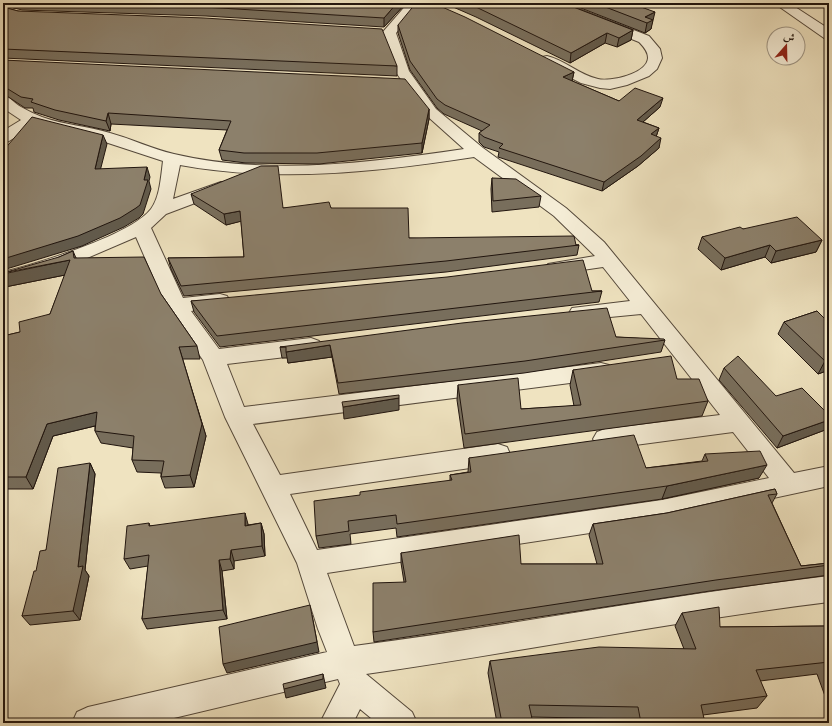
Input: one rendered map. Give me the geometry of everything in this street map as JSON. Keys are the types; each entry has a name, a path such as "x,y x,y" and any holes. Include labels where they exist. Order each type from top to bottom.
{"street":[{"path":"3,6 24,3"},
{"path":"415,3 381,33 402,71 404,83 431,112 477,152 560,212 597,246 789,485"},
{"path":"533,52 582,78 602,84 626,82 641,77 652,67 655,53 651,45 644,39 553,3"},
{"path":"780,3 829,36"},
{"path":"3,10 14,14 30,15"},
{"path":"3,100 18,114 32,120 102,136 172,159 210,165 262,169 362,167 477,152"},
{"path":"3,138 32,120"},
{"path":"159,210 167,186 172,159"},
{"path":"3,279 49,268 83,255 141,228 159,210 262,169"},
{"path":"141,228 176,306 213,358 238,417 310,563 332,629 351,674 400,723"},
{"path":"540,270 608,260"},
{"path":"176,306 237,300"},
{"path":"561,315 645,307"},
{"path":"213,358 329,343"},
{"path":"663,362 687,358"},
{"path":"238,417 524,382 625,367"},
{"path":"582,442 738,422"},
{"path":"273,486 519,451"},
{"path":"310,563 662,511 789,485 827,481"},
{"path":"88,723 351,674 446,648 730,601 829,589"},
{"path":"336,723 351,674"}],"building":[{"path":"102,3 397,3 384,18 204,7"},
{"path":"416,3 433,3 465,17 574,72 563,77 619,101 635,88 663,98 637,120 659,128 651,134 661,138 641,156 604,182 499,148 503,144 484,137 479,133 490,125 445,105 437,99 410,61 398,25"},
{"path":"467,3 563,3 633,30 619,38 607,33 571,53"},
{"path":"595,3 630,3 655,12 645,17 653,20 647,23"},
{"path":"3,7 18,11 204,18 382,29 397,66 3,49"},
{"path":"3,60 405,79 429,109 422,143 317,153 244,153 219,150 231,121 108,113 106,121 55,110 31,102 33,99 21,97 3,86"},
{"path":"32,117 103,135 95,169 147,167 144,180 148,180 140,205 120,218 78,236 3,259 3,151"},
{"path":"261,166 278,166 283,208 329,202 331,208 408,208 409,238 574,236 576,245 579,245 446,261 181,286 168,258 244,257 240,211 224,214 191,194"},
{"path":"492,178 516,179 541,196 493,201"},
{"path":"797,217 822,240 776,251 770,245 725,258 702,237 740,227 743,229"},
{"path":"73,251 74,258 144,257 161,294 197,346 179,347 202,424 190,475 161,477 164,461 132,460 134,436 95,431 97,412 47,424 26,477 3,477 3,336 20,332 19,322 50,314 70,260 3,273 59,257"},
{"path":"583,260 592,291 602,291 217,336 191,301 447,277"},
{"path":"607,308 616,337 665,340 525,361 338,383 330,345 286,352 286,347 280,347 462,323"},
{"path":"817,311 829,323 829,360 825,361 784,322"},
{"path":"671,356 677,379 699,379 708,401 465,434 458,385 518,378 521,409 581,405 573,370"},
{"path":"738,356 776,396 802,388 829,415 829,420 783,436 724,368"},
{"path":"399,395 399,398 343,407 342,402"},
{"path":"634,435 646,468 708,461 705,454 760,451 767,465 667,486 397,524 396,515 348,521 349,531 316,536 314,501 360,495 360,492 452,480 450,475 471,472 469,458"},
{"path":"90,463 78,567 83,566 73,611 22,616 34,571 36,571 40,551 46,550 58,468"},
{"path":"775,489 777,494 768,495 801,566 829,563 829,565 716,580 373,632 373,583 406,582 401,553 519,535 521,564 603,564 593,524 667,513"},
{"path":"245,513 245,526 261,523 262,546 231,550 230,559 219,560 223,610 142,619 149,555 124,559 127,526 149,523 149,526"},
{"path":"310,605 317,642 223,664 219,627"},
{"path":"719,607 720,627 829,626 829,662 756,670 767,696 701,705 705,723 641,723 638,707 529,705 533,723 502,723 490,661 599,647 696,649 682,613"},
{"path":"323,674 323,679 284,689 283,684"}]}
